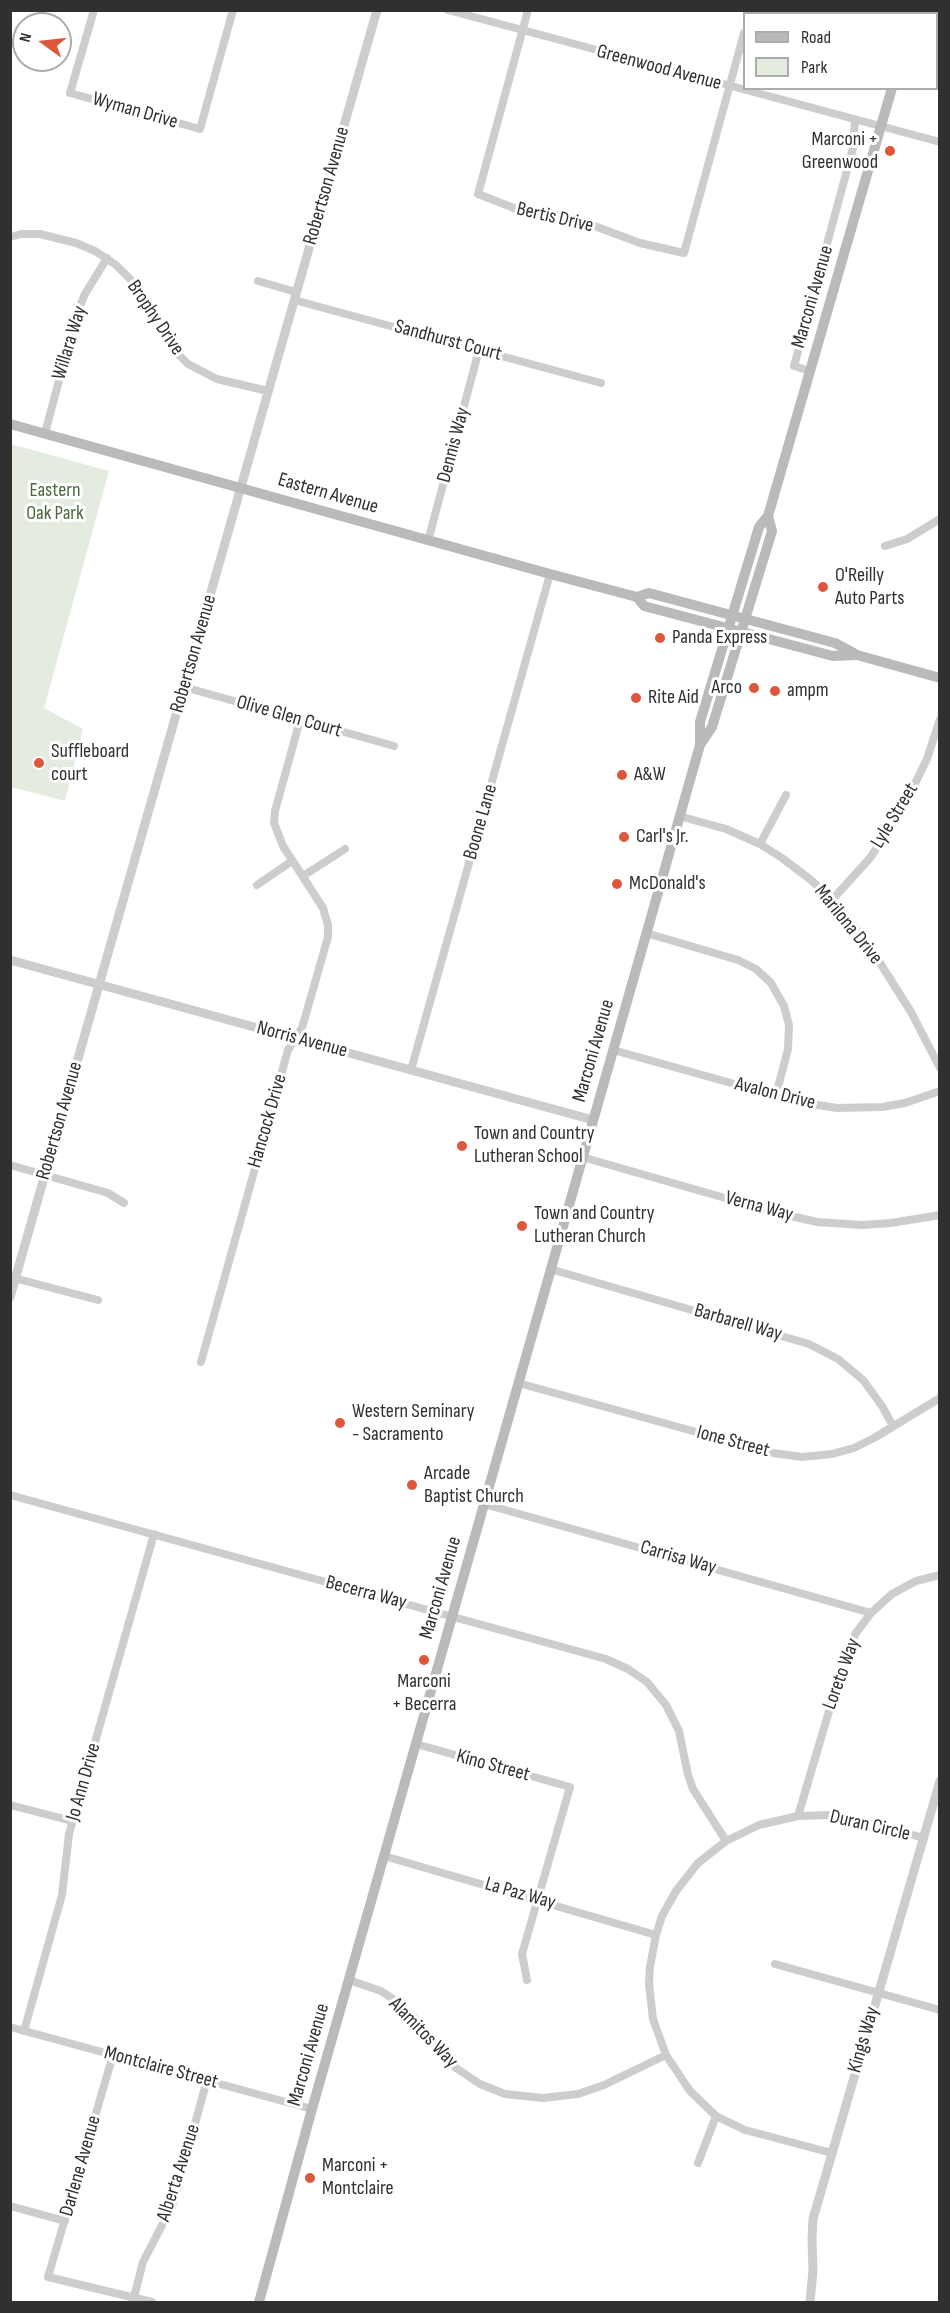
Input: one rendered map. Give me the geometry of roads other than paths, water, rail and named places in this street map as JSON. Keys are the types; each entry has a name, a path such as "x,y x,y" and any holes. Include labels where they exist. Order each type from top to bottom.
{"main road":[{"name":"Marconi Avenue","path":"259,2302 700,745 700,722 759,526 768,516 891,90"},
{"name":"Eastern Avenue","path":"10,424 550,574 637,597 649,593 835,643 857,656"},
{"name":"Marconi Avenue","path":"700,745 712,728 772,531 768,516"},
{"name":"Eastern Avenue","path":"637,597 644,606 833,656 857,656 939,678"}],"street":[{"name":"Wyman Drive","path":"94,10 70,93 200,129 233,10"},
{"name":"Robertson Avenue","path":"10,1297 13,1277 45,1175 377,10"},
{"name":"Greenwood Avenue","path":"448,10 939,142"},
{"name":"Bertis Drive","path":"528,10 478,194 519,210 573,218 649,246 684,253 730,87"},
{"path":"730,87 743,37"},
{"path":"810,371 794,366 854,148 855,121"},
{"name":"Brophy Drive","path":"10,237 21,234 40,234 88,248 106,258 137,286 174,350 188,364 217,379 268,391"},
{"name":"Willara Way","path":"45,433 77,313 106,258"},
{"name":"Sandhurst Court","path":"258,281 295,296 601,383"},
{"name":"Dennis Way","path":"428,541 479,350"},
{"path":"885,546 907,538 939,519"},
{"name":"Boone Lane","path":"411,1070 550,574"},
{"name":"Olive Glen Court","path":"184,687 394,746"},
{"name":"Lyle Street","path":"832,900 870,858 902,810 927,759 939,719"},
{"name":"Hancock Drive","path":"201,1362 288,1050 302,1028 328,931 323,908 277,835 274,817 300,720"},
{"path":"760,844 786,795"},
{"name":"Marilona Drive","path":"679,816 726,829 760,844 797,868 832,900 862,937 896,986 939,1068"},
{"path":"303,876 345,849"},
{"path":"257,885 292,861"},
{"path":"646,933 738,960 756,969 771,983 784,1006 789,1025 788,1049 776,1095"},
{"name":"Norris Avenue","path":"10,960 593,1120"},
{"name":"Avalon Drive","path":"613,1050 814,1105 860,1109 905,1103 939,1091"},
{"name":"Verna Way","path":"582,1157 774,1212 817,1222 891,1224 939,1215"},
{"path":"10,1165 108,1193 124,1203"},
{"name":"Barbarell Way","path":"550,1269 809,1344 838,1359 863,1380 893,1426"},
{"path":"13,1277 98,1300"},
{"name":"Ione Street","path":"518,1383 788,1456 832,1454 864,1443 939,1398"},
{"name":"Becerra Way","path":"10,1495 452,1616 612,1661 628,1668 647,1682 675,1720 693,1789 726,1841"},
{"name":"Carrisa Way","path":"484,1504 871,1613"},
{"name":"Jo Ann Drive","path":"24,2031 62,1895 72,1821 154,1534"},
{"name":"Loreto Way","path":"798,1816 845,1657 856,1633 871,1613 903,1587 939,1575"},
{"name":"Kino Street","path":"416,1744 570,1787 538,1899"},
{"name":"Kings Way","path":"810,2302 813,2271 812,2226 939,1781"},
{"path":"10,1805 72,1821"},
{"name":"Duran Circle","path":"832,2153 745,2130 716,2116 690,2091 666,2055 650,2002 650,1967 656,1935 670,1901 686,1876 698,1863 726,1841 759,1825 798,1816 831,1815 924,1838"},
{"name":"La Paz Way","path":"384,1856 656,1935"},
{"path":"527,1980 522,1954 538,1899"},
{"path":"775,1964 939,2010"},
{"name":"Alamitos Way","path":"349,1980 381,1991 393,1999 414,2018 456,2068 480,2084 505,2094 543,2098 578,2094 666,2055"},
{"name":"Montclaire Street","path":"10,2027 312,2109"},
{"name":"Darlene Avenue","path":"113,2055 48,2277 134,2297"},
{"name":"Alberta Avenue","path":"134,2297 143,2262 173,2204 207,2080"},
{"path":"698,2163 716,2116"},
{"path":"10,2206 65,2221"},
{"path":"134,2297 152,2302"}],"place":[{"name":"Marconi + Greenwood","path":"890,151"},
{"name":"O'Reilly Auto Parts","path":"823,587"},
{"name":"Panda Express","path":"660,638"},
{"name":"Arco","path":"754,688"},
{"name":"ampm","path":"775,691"},
{"name":"Rite Aid","path":"636,698"},
{"name":"Suffleboard court","path":"39,763"},
{"name":"A&W","path":"622,775"},
{"name":"Carl's Jr.","path":"624,837"},
{"name":"McDonald's","path":"617,884"},
{"name":"Town and Country Lutheran School","path":"462,1146"},
{"name":"Town and Country Lutheran Church","path":"522,1226"},
{"name":"Western Seminary - Sacramento","path":"340,1423"},
{"name":"Arcade Baptist Church","path":"412,1485"},
{"name":"Marconi + Becerra","path":"424,1660"},
{"name":"Marconi + Montclaire","path":"310,2178"}],"park label":[{"name":"Eastern Oak Park","path":"55,502"}]}
